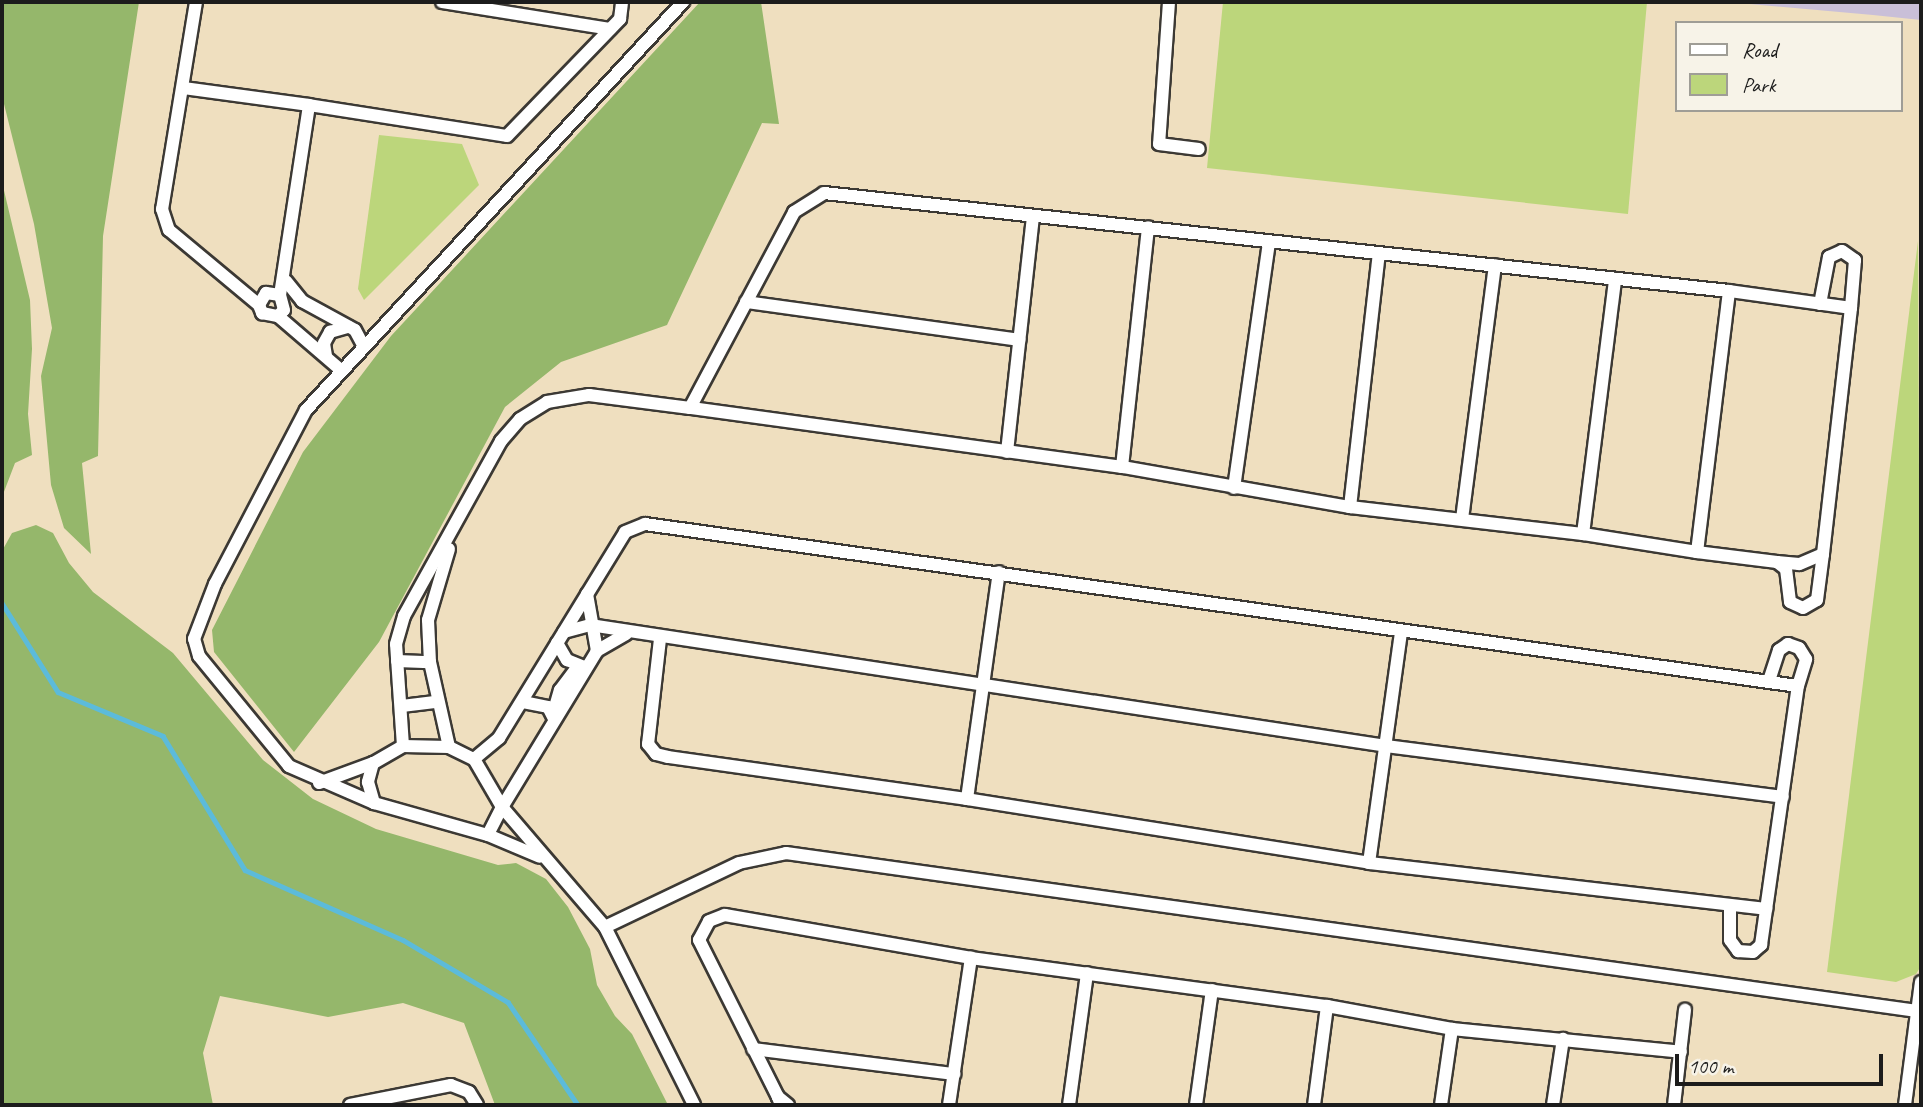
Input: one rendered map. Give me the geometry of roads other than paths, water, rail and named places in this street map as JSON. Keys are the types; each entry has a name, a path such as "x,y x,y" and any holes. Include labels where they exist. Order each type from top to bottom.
{"street":[{"path":"196,2 162,209 169,230 270,317 278,316 342,370"},
{"path":"442,2 610,29"},
{"path":"184,88 507,136 620,19 622,2"},
{"path":"545,859 488,835 374,803 319,783 289,766 200,656 194,639 215,584 306,410 683,2"},
{"path":"1169,2 1159,144 1199,149"},
{"path":"280,295 286,281 309,106"},
{"path":"690,408 794,212 824,193 1033,218 1148,227 1729,291 1851,308"},
{"path":"1007,452 1033,218"},
{"path":"1122,467 1148,227"},
{"path":"1234,488 1269,241"},
{"path":"1777,562 1786,569 1790,602 1802,608 1817,600 1856,260 1842,251 1829,257 1820,304"},
{"path":"1350,506 1379,254"},
{"path":"1462,519 1495,265"},
{"path":"1584,534 1615,279"},
{"path":"286,281 302,301 359,334 364,347"},
{"path":"1697,552 1729,291"},
{"path":"259,305 267,293 280,295 285,302 278,316"},
{"path":"746,302 1019,340"},
{"path":"326,356 324,343 330,332 349,327"},
{"path":"403,746 396,644 404,616 501,441 520,419 547,402 589,395 1122,467 1350,506 1584,534 1697,552 1799,564 1823,554"},
{"path":"449,747 430,662 428,620 433,593 468,502"},
{"path":"474,759 499,738 523,702 625,532 645,524 1798,686"},
{"path":"967,799 999,572"},
{"path":"587,593 590,625 597,651"},
{"path":"560,638 590,625 626,634 1386,746 1783,797"},
{"path":"1369,863 1401,632"},
{"path":"488,835 583,666 597,651 626,634"},
{"path":"560,638 567,660 583,666"},
{"path":"660,639 648,744 656,754 967,799 1369,863 1730,907 1766,909"},
{"path":"1730,907 1730,940 1738,951 1753,952 1761,945 1798,686 1806,659 1799,648 1788,644 1773,658 1769,681"},
{"path":"397,662 430,662"},
{"path":"402,706 437,702"},
{"path":"523,702 537,702 554,718"},
{"path":"319,783 373,763 403,746 449,747 474,759 502,807 605,927 694,1105"},
{"path":"373,763 368,782 374,803"},
{"path":"605,927 740,863 786,853 1917,1011"},
{"path":"782,1103 699,940 709,920 725,915 767,920 971,957 1327,1006 1452,1029 1681,1052"},
{"path":"949,1105 971,957"},
{"path":"1069,1105 1087,973"},
{"path":"1905,1105 1921,982"},
{"path":"1196,1105 1212,990"},
{"path":"1314,1105 1327,1006"},
{"path":"1674,1105 1685,1010"},
{"path":"1441,1105 1452,1029"},
{"path":"1553,1105 1563,1039"},
{"path":"753,1049 954,1074"},
{"path":"350,1105 456,1085 469,1091 477,1105"}],"waterway":[{"path":"2,603 58,692 163,736 245,870 403,940 508,1002 578,1105"}]}
